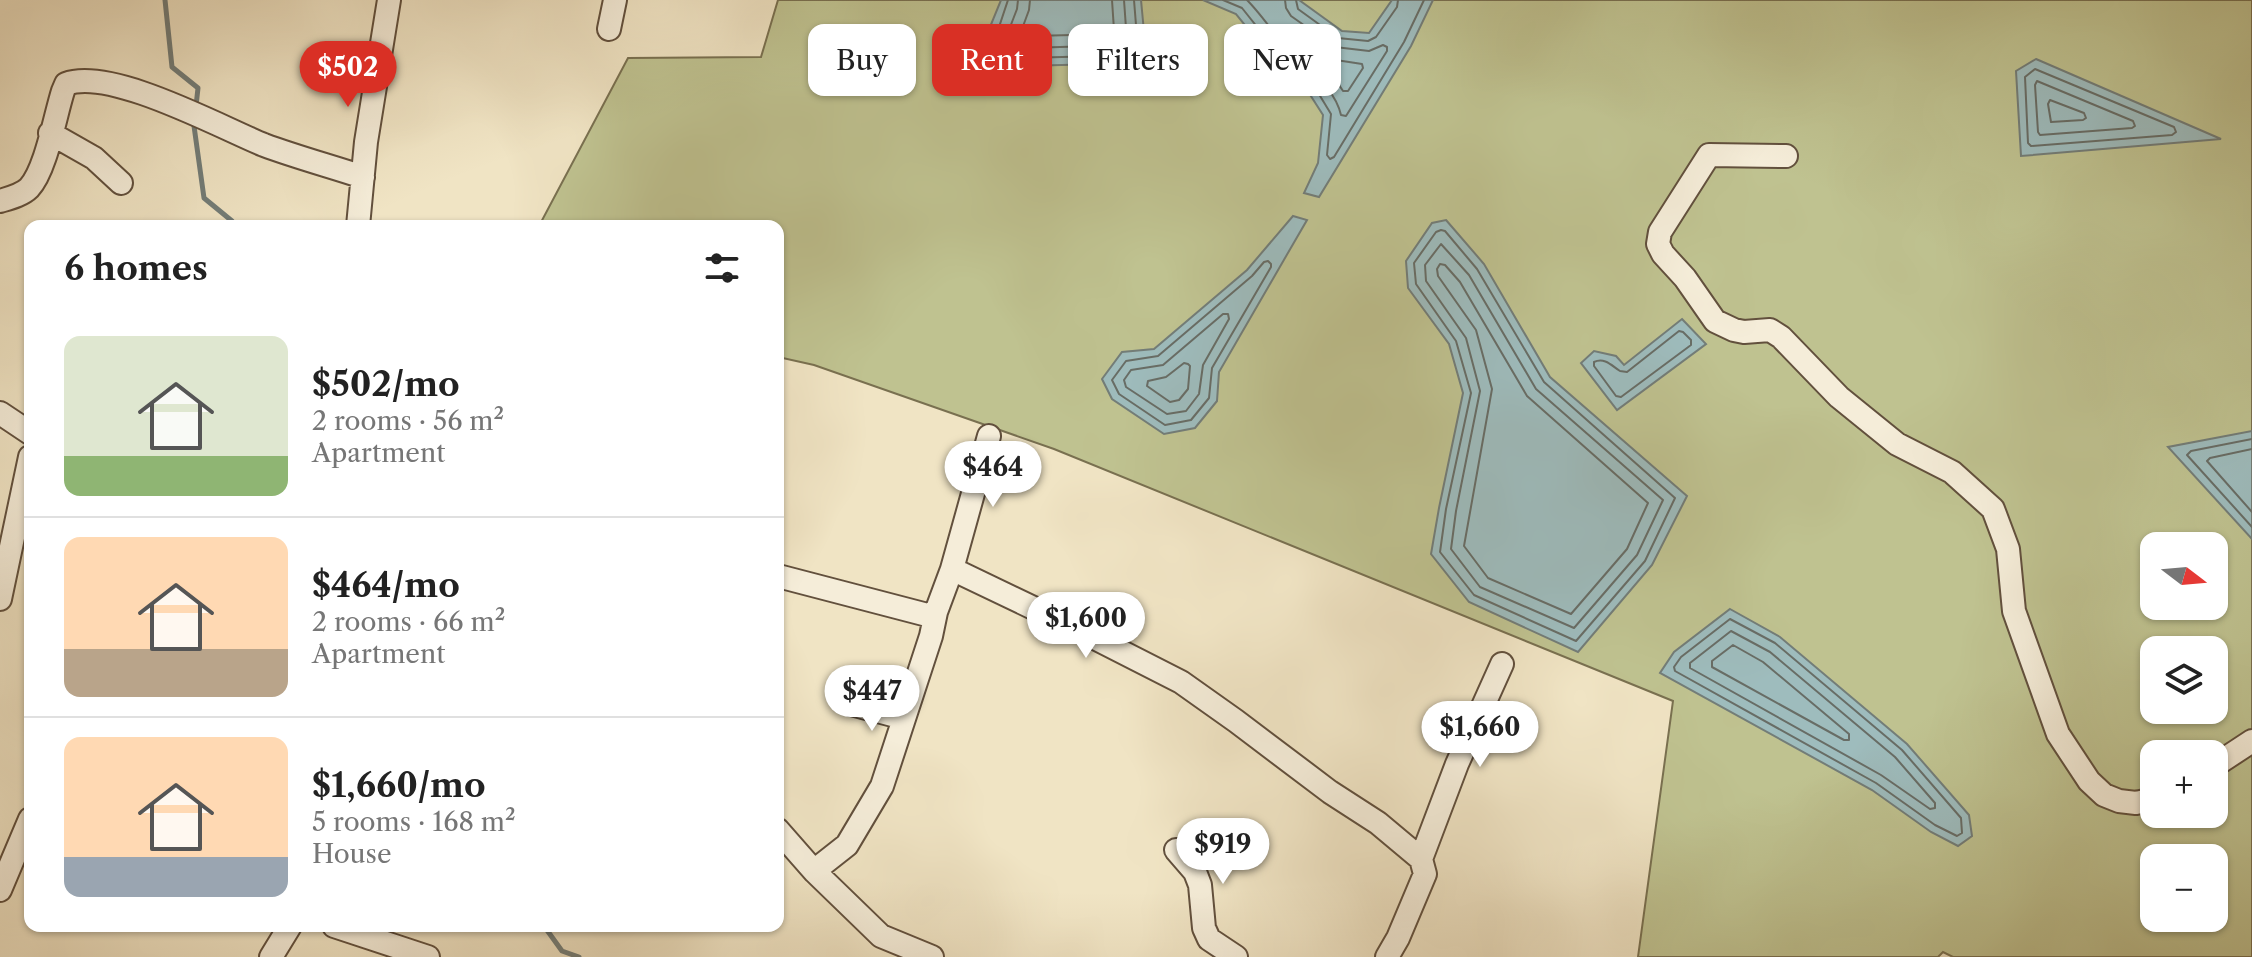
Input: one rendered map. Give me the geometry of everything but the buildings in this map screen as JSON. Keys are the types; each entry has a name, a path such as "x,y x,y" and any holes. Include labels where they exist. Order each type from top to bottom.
{"street":[{"path":"359,220 366,142 389,0"},
{"path":"609,29 615,0"},
{"path":"0,201 27,190 35,180 66,84 74,81 101,83 157,97 266,146 363,177"},
{"path":"50,133 94,158 121,183"},
{"path":"1786,156 1709,155 1660,232 1658,244 1663,254 1685,278 1715,321 1734,330 1770,330 1781,337 1839,397 1897,444 1952,472 1993,509 2008,549 2014,611 2058,734 2089,781 2104,795 2119,801 2140,802"},
{"path":"0,413 24,429"},
{"path":"814,871 847,845 882,786 952,569 989,436"},
{"path":"0,599 24,485"},
{"path":"952,569 1181,682 1330,792 1378,823 1421,859 1425,874 1387,957"},
{"path":"784,578 935,617"},
{"path":"1421,859 1457,764 1502,664"},
{"path":"851,704 904,718"},
{"path":"2228,757 2252,741"},
{"path":"0,890 24,831"},
{"path":"784,837 814,871 881,936 932,957"},
{"path":"1176,850 1195,872 1200,885 1204,928 1209,939 1236,957"},
{"path":"271,957 286,932"},
{"path":"352,932 428,957"}],"green space":[{"path":"778,0 2252,0 2252,957 1953,957 1943,952 1938,957 1638,957 1673,701 1054,449 814,365 784,358 784,220 542,220 628,58 761,57"}],"water":[{"path":"1001,0 1141,0 1143,24 1068,24 1068,65 1052,65 1052,24 991,24"},
{"path":"1203,0 1299,0 1332,24 1244,24 1236,14"},
{"path":"1392,0 1433,0 1411,46 1319,197 1304,193 1318,163 1323,115 1311,96 1341,96 1341,30 1369,33"},
{"path":"2036,59 2221,139 2021,156 2016,71"},
{"path":"1293,216 1307,220 1219,372 1217,401 1195,428 1164,434 1112,399 1102,379 1122,352 1154,349 1247,270"},
{"path":"1446,220 1484,264 1550,377 1687,496 1652,565 1578,652 1469,602 1431,554 1463,393 1449,344 1408,288 1406,261 1432,223"},
{"path":"1682,319 1706,344 1617,410 1581,363 1594,351 1616,356 1624,365"},
{"path":"2252,431 2252,539 2168,447"},
{"path":"1730,609 1780,637 1907,744 1969,815 1972,836 1958,846 1931,832 1872,790 1660,673 1674,652"}],"waterway":[{"path":"165,0 172,67 198,88 196,106"},
{"path":"194,126 204,198 231,220"},
{"path":"548,932 562,951 579,957"}]}
